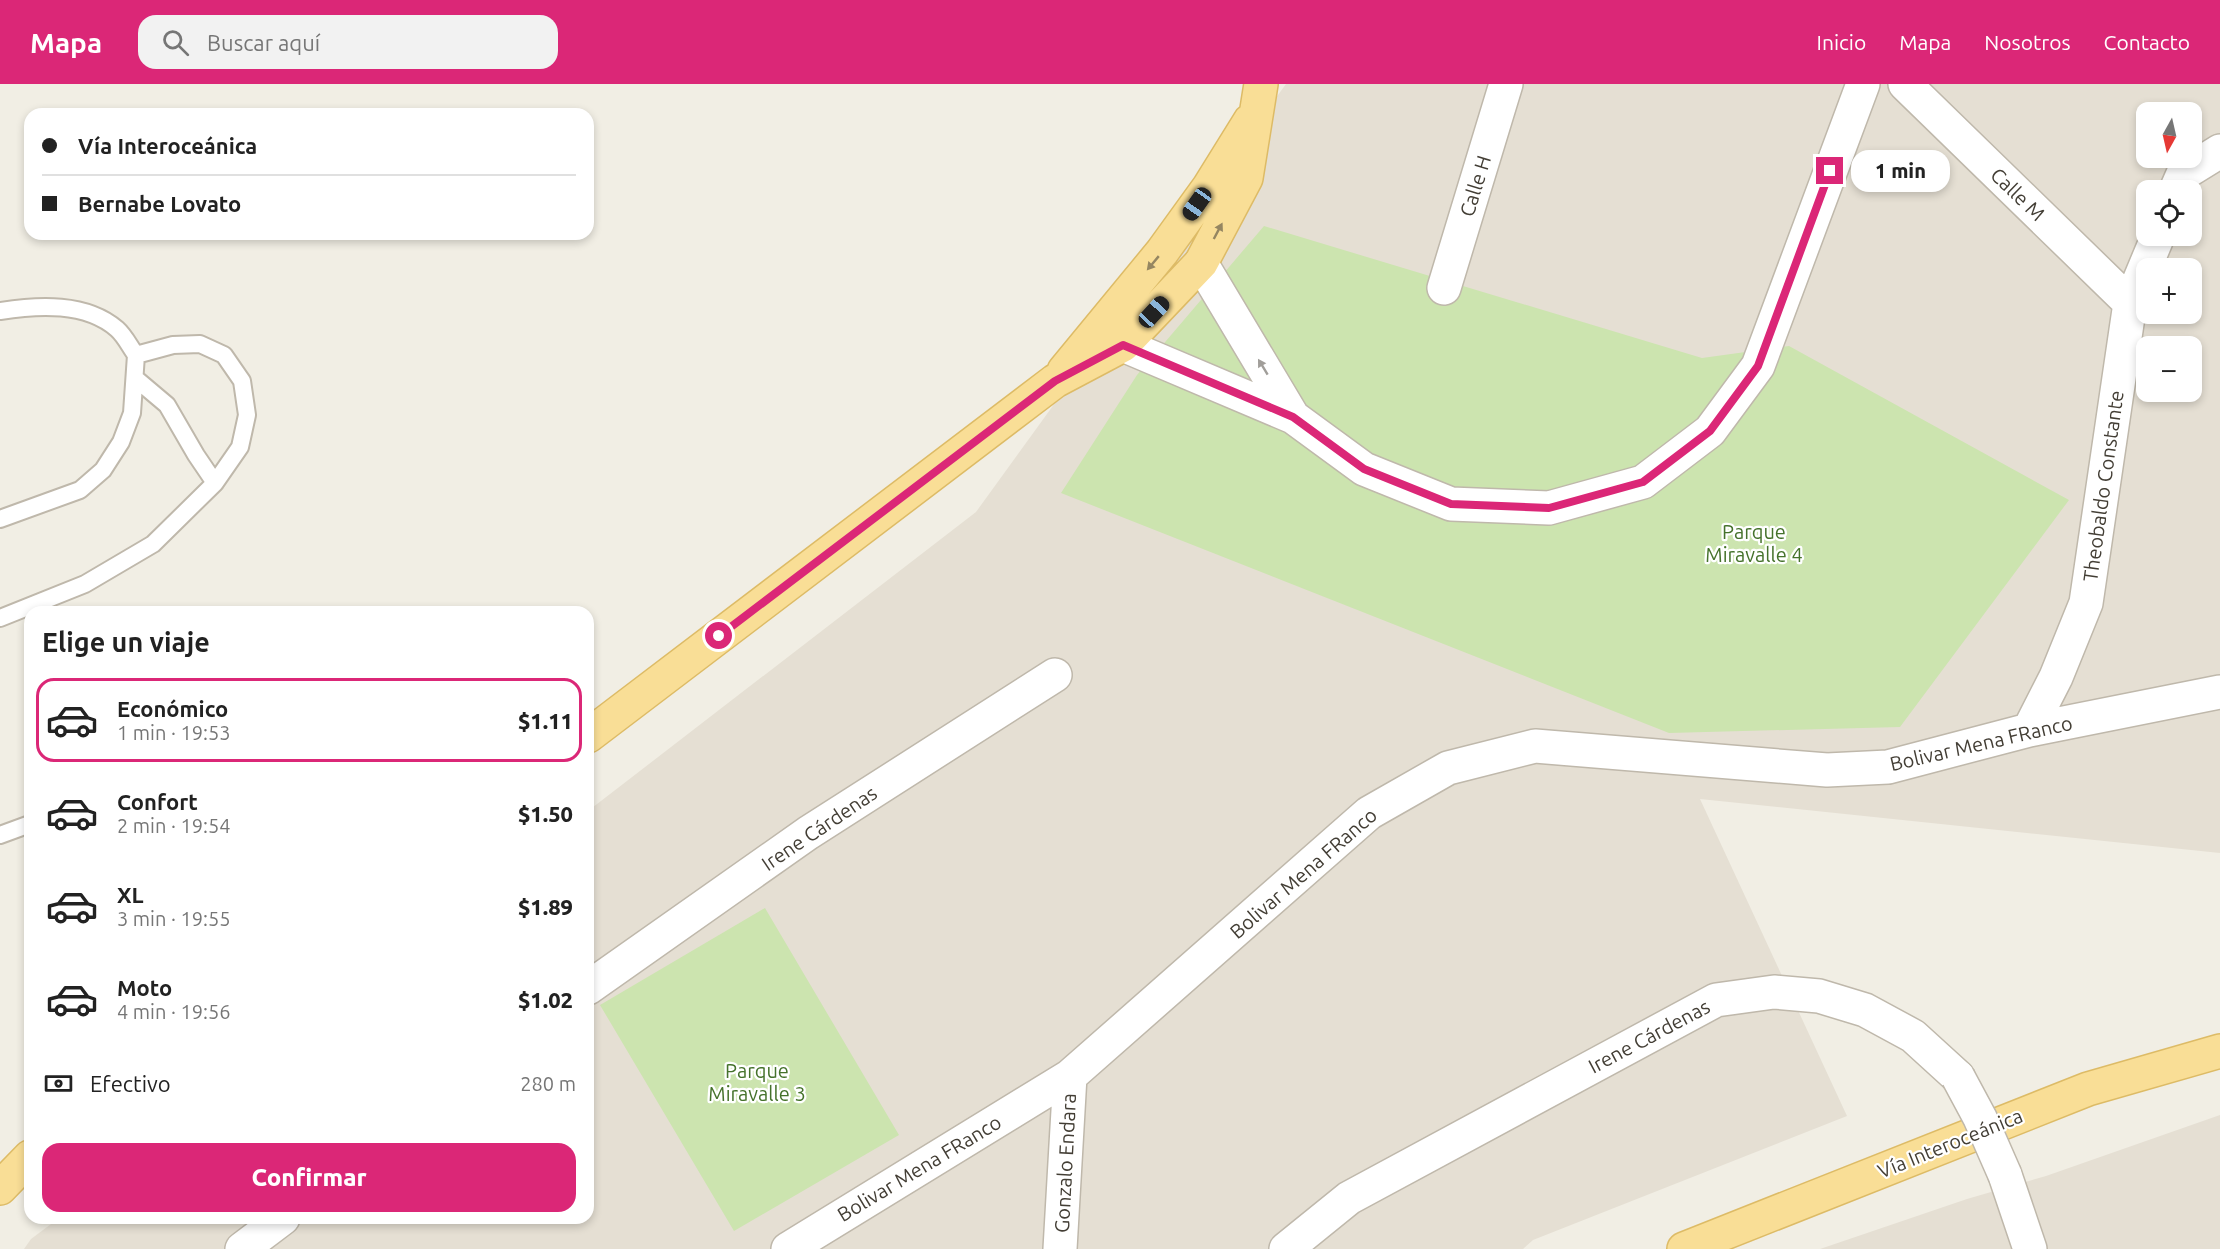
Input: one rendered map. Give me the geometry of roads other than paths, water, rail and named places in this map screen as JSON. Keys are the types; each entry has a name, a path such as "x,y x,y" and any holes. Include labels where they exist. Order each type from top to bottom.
{"main road":[{"path":"594,731 1055,381 1123,345 1201,263 1246,178 1259,97"},
{"path":"1055,381 1162,252 1209,187 1259,97"},
{"name":"Vía Interoceánica","path":"1684,1249 2088,1089 2220,1051"},
{"path":"0,1188 24,1163"}],"street":[{"name":"Calle H","path":"1444,288 1506,84"},
{"path":"1123,345 1293,417 1364,469 1451,504 1549,508 1643,482 1710,431 1758,366 1863,84"},
{"name":"Calle M","path":"1905,84 2130,303"},
{"path":"2180,180 2183,174 2220,151"},
{"name":"Theobaldo Constante","path":"2029,730 2056,677 2086,603 2130,303 2154,246"},
{"path":"1201,263 1293,417"},
{"name":"Irene Cárdenas","path":"594,984 808,833 1055,675"},
{"name":"Bolivar Mena FRanco","path":"788,1249 1070,1076 1369,813 1448,768 1535,746 1827,770 1888,767 2029,730 2220,692"},
{"name":"Irene Cárdenas","path":"1286,1249 1349,1198 1716,1000 1774,992 1819,996 1865,1010 1913,1036 1958,1077 1980,1118 2005,1175 2030,1249"},
{"name":"Gonzalo Endara","path":"1060,1249 1070,1076"},
{"path":"242,1249 275,1224"}],"lane":[{"path":"0,311 29,306 82,311 105,320 119,331 136,356 132,412 121,442 103,470 80,490 0,519"},
{"path":"30,606 85,584 153,544 215,483 240,447 247,415 242,381 224,355 200,344 173,345 136,356"},
{"path":"135,378 167,405 215,483"},
{"path":"0,618 24,608"},
{"path":"0,835 24,826"}],"park label":[{"name":"Parque Miravalle 4","path":"1754,542"},
{"name":"Parque Miravalle 3","path":"757,1082"}]}
